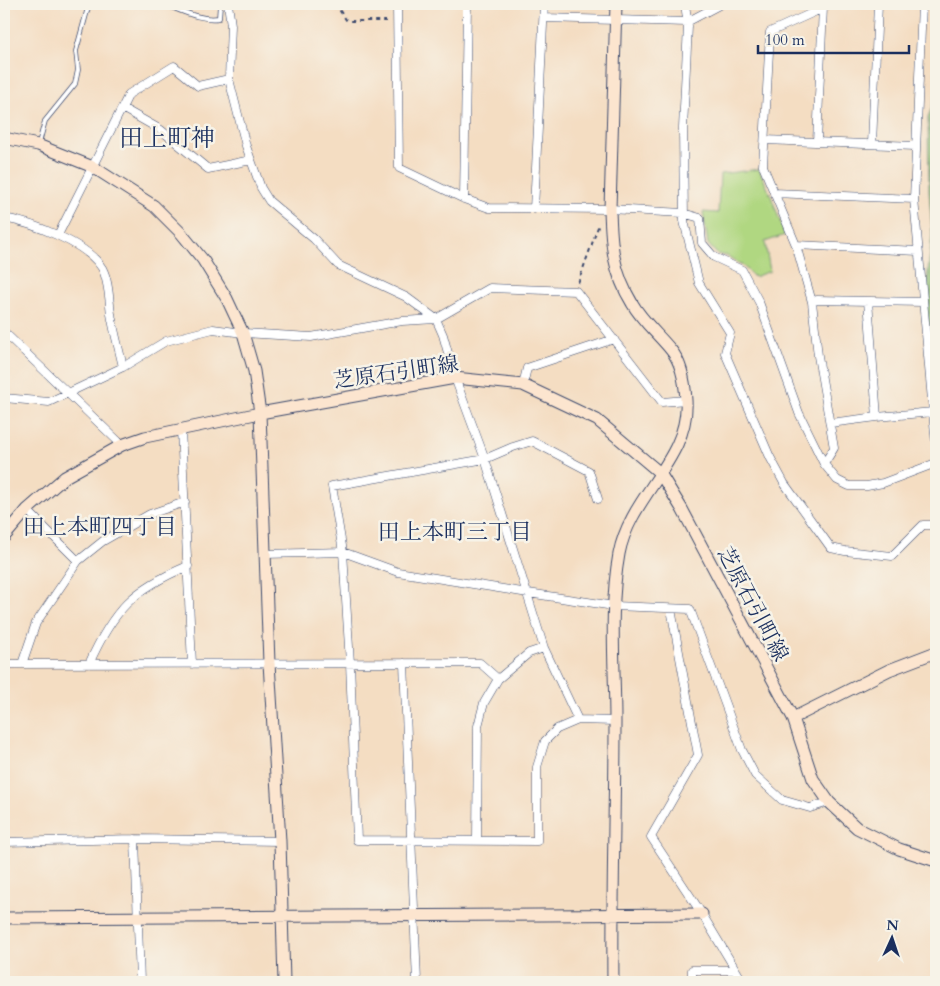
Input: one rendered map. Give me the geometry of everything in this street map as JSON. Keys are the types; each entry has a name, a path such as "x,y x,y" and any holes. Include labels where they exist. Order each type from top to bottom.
{"street":[{"path":"228,4 231,25 229,79 246,146 261,188 269,201 314,239 338,265 406,297 436,320 443,335 455,378 485,459 544,648 578,720"},
{"path":"397,4 399,168 464,200 489,208 610,209 683,214 700,218 702,243 714,257 742,270 759,302 799,413 824,464 838,480 848,486 868,486 883,483 936,463"},
{"path":"464,200 467,4"},
{"path":"534,209 544,4"},
{"path":"613,982 614,606 619,553 627,527 640,502 676,450 686,422 683,373 672,351 653,331 632,304 616,273 611,240 610,209 616,4"},
{"path":"685,4 687,22 683,128 683,214 699,283 730,333 726,353 770,457 784,483 831,548 892,556 923,526 936,525"},
{"path":"544,18 687,22 721,4"},
{"path":"824,464 834,448 818,356 812,302 796,245 763,166 770,32 832,4"},
{"path":"872,144 878,4"},
{"path":"922,4 914,198 936,445"},
{"path":"817,142 823,8"},
{"path":"58,235 129,94 174,66 198,86 229,79"},
{"path":"122,108 161,130 208,169 251,160"},
{"path":"4,138 38,145 92,167 154,206 181,233 203,260 227,300 243,333 254,371 260,413 269,663 280,841 284,982"},
{"path":"765,140 915,146"},
{"path":"774,193 914,198"},
{"path":"4,218 58,235 74,243 89,254 102,268 123,367"},
{"path":"796,245 918,252"},
{"path":"4,398 49,402 123,367 166,341 213,329 243,333 310,337 402,321 436,320 490,288 576,291 662,402 686,400"},
{"path":"812,302 817,300 922,302"},
{"path":"868,301 877,417"},
{"path":"4,332 122,445"},
{"path":"523,385 528,368 614,339"},
{"name":"芝原石引町線","path":"4,537 27,510 65,477 122,445 145,437 181,428 455,378 523,385 552,397 597,420 660,473 682,509 793,718 813,779 829,802 857,828 899,849 936,861"},
{"path":"830,423 933,412"},
{"path":"181,428 192,664"},
{"path":"598,499 589,471 532,441 512,446 485,459 332,486 343,552 350,663 357,840 537,841 537,767 545,741 557,729 578,720 615,721"},
{"path":"22,664 36,623 78,561 103,541 150,514 185,502"},
{"path":"27,510 78,561"},
{"path":"265,554 343,552 398,572 614,606 690,609 742,750 755,775 782,800 810,808 829,802"},
{"path":"89,664 99,640 113,618 130,599 160,578 188,566"},
{"path":"671,609 698,755 651,837 702,914 743,982"},
{"path":"477,840 478,726 484,702 498,680 528,653 544,648"},
{"path":"793,718 889,670 936,652"},
{"path":"4,664 480,663 498,680"},
{"path":"404,664 417,982"},
{"path":"4,842 135,839 280,841"},
{"path":"135,839 140,982"},
{"path":"4,918 702,914"},
{"path":"692,982 692,970 735,970"}],"lane":[{"path":"38,145 45,121 75,84 78,70 76,51 89,4"},
{"path":"163,4 195,16 213,19 219,18 220,4"}],"path":[{"path":"335,4 347,21 397,21"},
{"path":"576,291 601,220"}],"green space":[{"path":"933,4 936,4 936,94"},
{"path":"936,94 936,342 924,309 932,234 929,191 928,118"},
{"path":"759,169 785,235 765,242 770,271 754,277 742,265 727,256 717,254 708,244 703,212 718,213 720,174"}],"district":[{"name":"田上町神","path":"167,138"},
{"name":"田上本町四丁目","path":"100,526"},
{"name":"田上本町三丁目","path":"455,531"}]}
